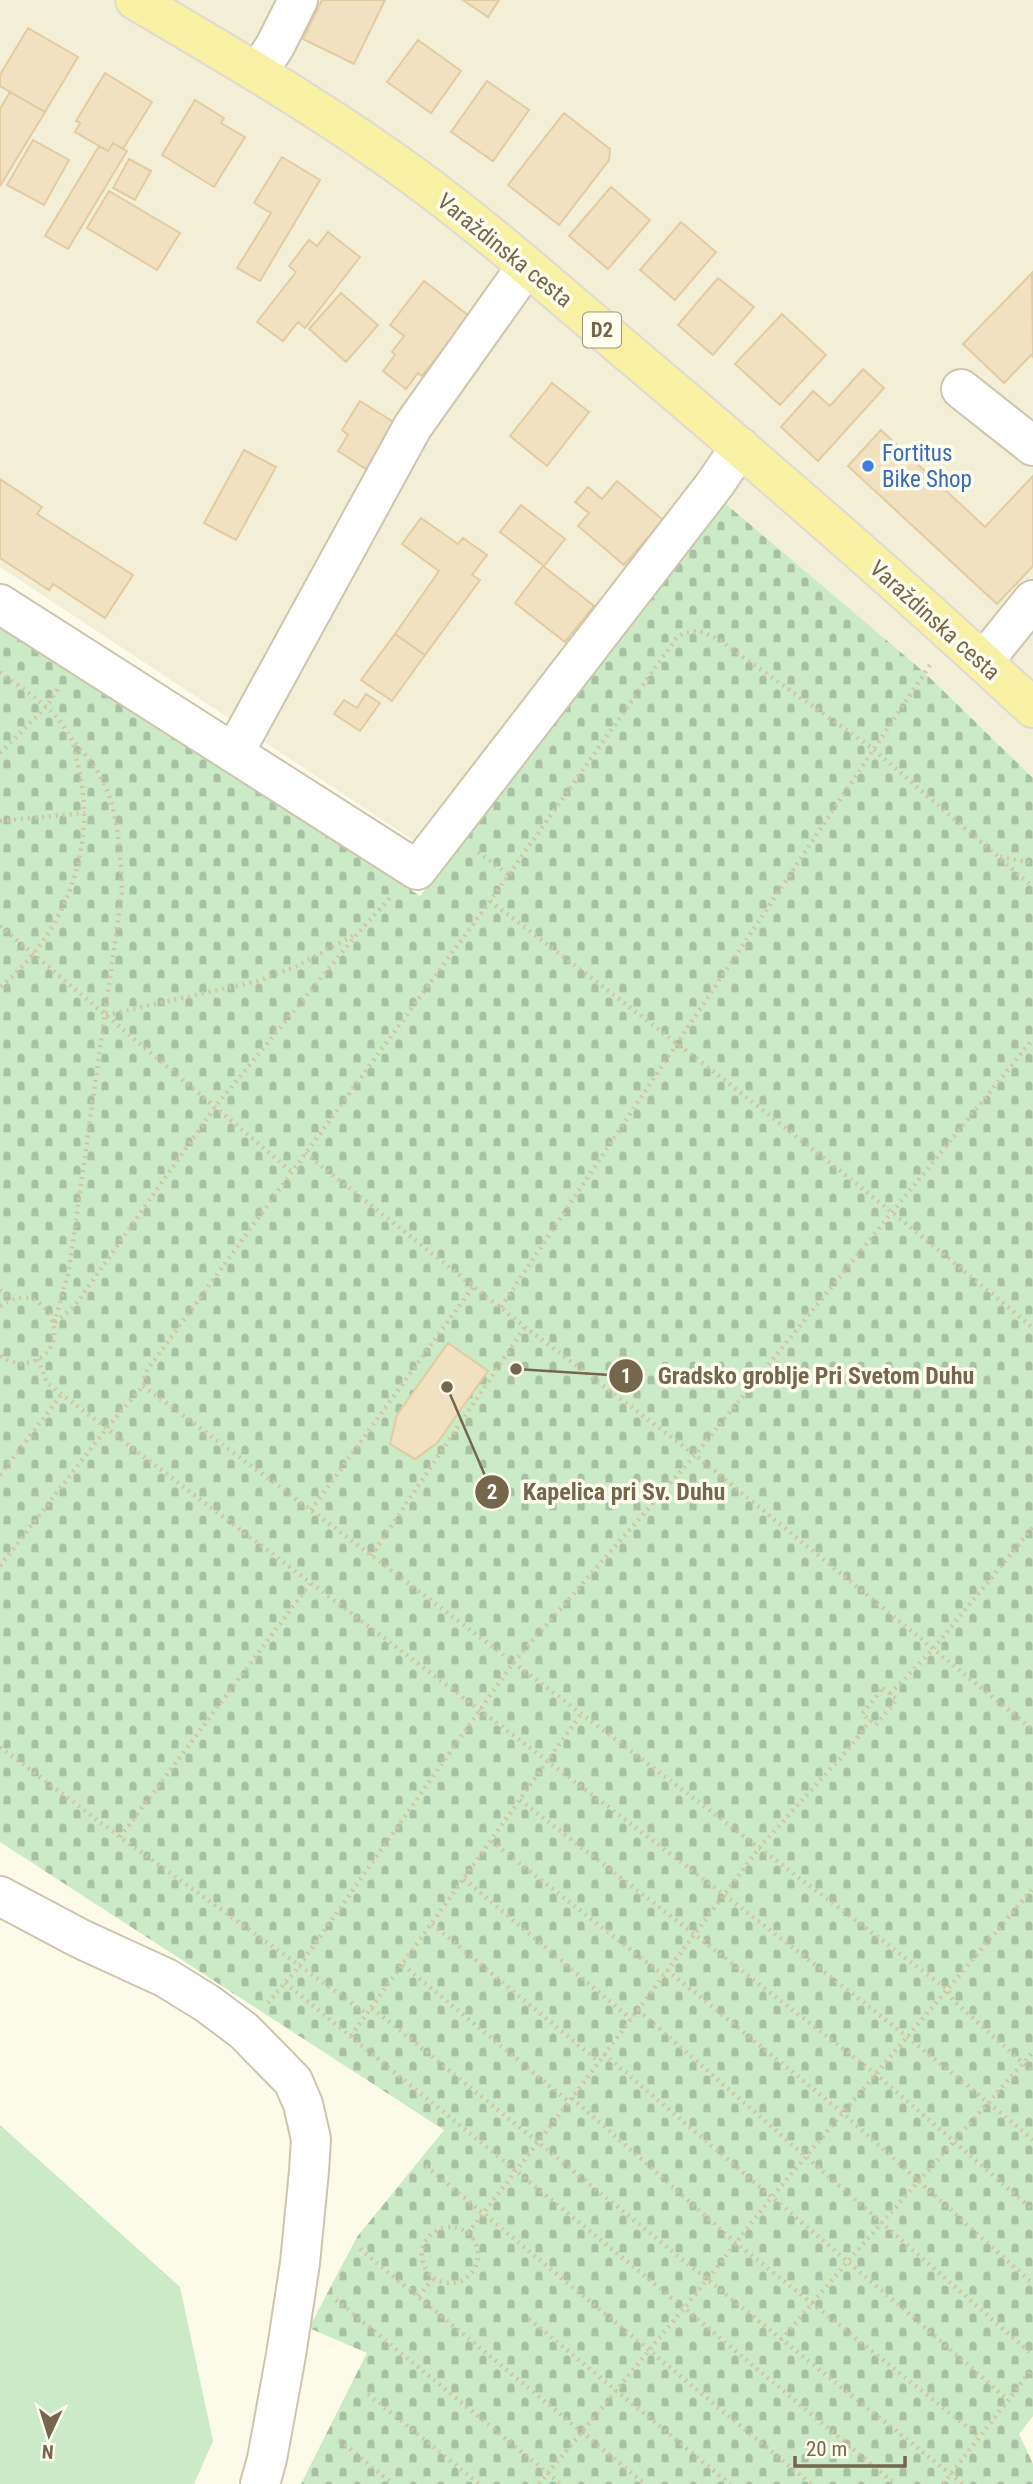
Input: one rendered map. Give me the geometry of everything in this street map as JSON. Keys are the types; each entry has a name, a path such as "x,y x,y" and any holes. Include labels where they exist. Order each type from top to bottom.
{"main road":[{"name":"Varaždinska cesta","path":"135,0 258,72 408,172 526,267 740,447 1033,708"}],"street":[{"path":"258,72 275,46 298,0"},
{"path":"234,753 414,426 526,267"},
{"path":"961,389 1033,446"},
{"path":"0,604 417,870 715,484 740,447"},
{"path":"983,662 1033,600"},
{"path":"0,1896 82,1939 166,1978 208,2004 244,2031 293,2081 303,2104 311,2139 300,2263 275,2423 260,2484"}],"path":[{"path":"0,1566 143,1385 145,1373 490,901 677,637 690,630 704,632 719,640 872,748 1033,887"},
{"path":"501,1307 932,661"},
{"path":"0,672 47,706 96,768 113,808 120,847 122,892 69,1270 54,1323 52,1344 38,1359 16,1363 0,1355"},
{"path":"0,753 47,706"},
{"path":"0,987 48,935 63,909 83,841 85,813 82,779 70,737"},
{"path":"0,821 85,813"},
{"path":"1000,857 1033,863"},
{"path":"54,1323 74,1307 215,1107 358,933 417,870"},
{"path":"490,901 676,1041 893,1211 1033,1328"},
{"path":"0,926 291,1171"},
{"path":"106,1015 258,981 298,966 358,933"},
{"path":"244,2031 300,1965 513,1664 695,1455 1033,1039"},
{"path":"305,1153 525,1327 695,1455 1033,1730"},
{"path":"311,1510 474,1287"},
{"path":"0,1290 12,1299"},
{"path":"0,1306 12,1299 33,1300 50,1313 54,1323"},
{"path":"371,1556 525,1327"},
{"path":"38,1359 47,1382 106,1429 723,1894 909,2037 1033,2140"},
{"path":"143,1385 947,1990 953,2000 1033,2072"},
{"path":"0,1475 62,1394"},
{"path":"890,1693 933,1649 1033,1527"},
{"path":"120,1837 310,1584"},
{"path":"883,1688 890,1693 897,1699 876,1725 862,1714 883,1688"},
{"path":"351,2036 581,1714"},
{"path":"468,2233 539,2143 759,1848 852,1745 870,1720"},
{"path":"0,1747 120,1837 367,2014"},
{"path":"520,1800 877,2075 1033,2210"},
{"path":"491,1841 844,2114 1033,2284"},
{"path":"464,1879 631,2019"},
{"path":"539,2484 771,2198 1033,1888"},
{"path":"432,1924 599,2062"},
{"path":"403,1965 570,2100 736,2243 981,2437"},
{"path":"285,1983 684,2307 895,2484"},
{"path":"372,2008 963,2484"},
{"path":"638,2010 1033,2355"},
{"path":"781,2340 1033,2052"},
{"path":"604,2054 771,2198 849,2260 1008,2400"},
{"path":"426,2166 811,2484"},
{"path":"452,2227 468,2233 478,2249 475,2268 462,2280 452,2283 434,2278 424,2263 423,2255 428,2238 435,2232 452,2227"},
{"path":"360,2249 645,2484"},
{"path":"418,2296 434,2278"},
{"path":"336,2300 561,2484"},
{"path":"529,2319 730,2484"},
{"path":"943,2484 1033,2368"},
{"path":"369,2394 479,2484"},
{"path":"339,2440 393,2484"}],"shaded area":[{"path":"0,0 1033,0 1033,778 924,672 720,499 446,862 0,567"}],"green space":[{"path":"720,499 924,672 1033,778 1033,2416 1019,2434 1033,2464 1033,2484 301,2484 367,2353 309,2328 357,2237 444,2130 0,1842 0,624 420,896"},
{"path":"0,2125 180,2287 213,2441 194,2484 0,2484"}],"building":[{"path":"322,0 385,0 354,64 303,39"},
{"path":"463,0 499,0 488,17"},
{"path":"28,28 78,57 45,112 0,86 0,75"},
{"path":"418,40 461,71 431,113 387,82"},
{"path":"105,73 152,102 123,149 113,143 108,151 75,132 80,123 76,121"},
{"path":"487,81 529,110 493,161 451,132"},
{"path":"10,92 45,112 0,186 0,109"},
{"path":"195,100 224,118 221,123 245,137 214,187 162,155"},
{"path":"564,113 610,149 609,160 559,225 508,185"},
{"path":"33,140 69,160 44,205 7,185"},
{"path":"113,143 127,151 68,249 45,236 99,146 108,151"},
{"path":"282,157 320,180 260,281 237,268 271,213 254,203"},
{"path":"129,159 151,171 135,200 113,188"},
{"path":"611,187 650,220 608,269 569,236"},
{"path":"109,191 180,233 157,270 87,228"},
{"path":"681,222 716,252 675,300 640,270"},
{"path":"328,232 360,257 305,328 298,322 283,341 257,322 296,272 289,266 309,240 317,246"},
{"path":"1032,273 1033,357 1031,355 1004,383 963,344"},
{"path":"718,278 754,307 713,355 678,325"},
{"path":"424,281 469,316 422,376 418,373 406,389 383,371 404,336 390,325"},
{"path":"341,293 378,325 346,362 309,329"},
{"path":"782,314 826,355 780,405 735,364"},
{"path":"863,369 884,388 818,461 781,427 813,391 830,406"},
{"path":"552,383 589,412 547,466 510,436"},
{"path":"360,401 395,423 366,469 338,451 348,435 342,430"},
{"path":"881,430 985,527 1033,476 1033,566 997,604 848,466"},
{"path":"244,450 276,467 236,540 204,523"},
{"path":"0,479 42,507 37,514 133,575 105,618 53,584 49,590 0,558"},
{"path":"617,481 663,520 624,565 578,526 589,513 575,502 588,487 602,499"},
{"path":"521,505 565,539 544,566 500,532"},
{"path":"421,518 458,544 463,538 487,555 472,575 480,580 425,655 395,634 439,571 402,544"},
{"path":"543,566 594,606 565,642 515,603"},
{"path":"395,634 425,655 392,701 361,680"},
{"path":"366,694 380,703 360,731 334,714 344,700 357,708"},
{"path":"448,1343 488,1371 437,1443 415,1459 390,1444 397,1415"}],"place":[{"name":"Fortitus Bike Shop","path":"868,466"},
{"name":"Gradsko groblje Pri Svetom Duhu","path":"516,1369"},
{"name":"Kapelica pri Sv. Duhu","path":"447,1387"}]}
